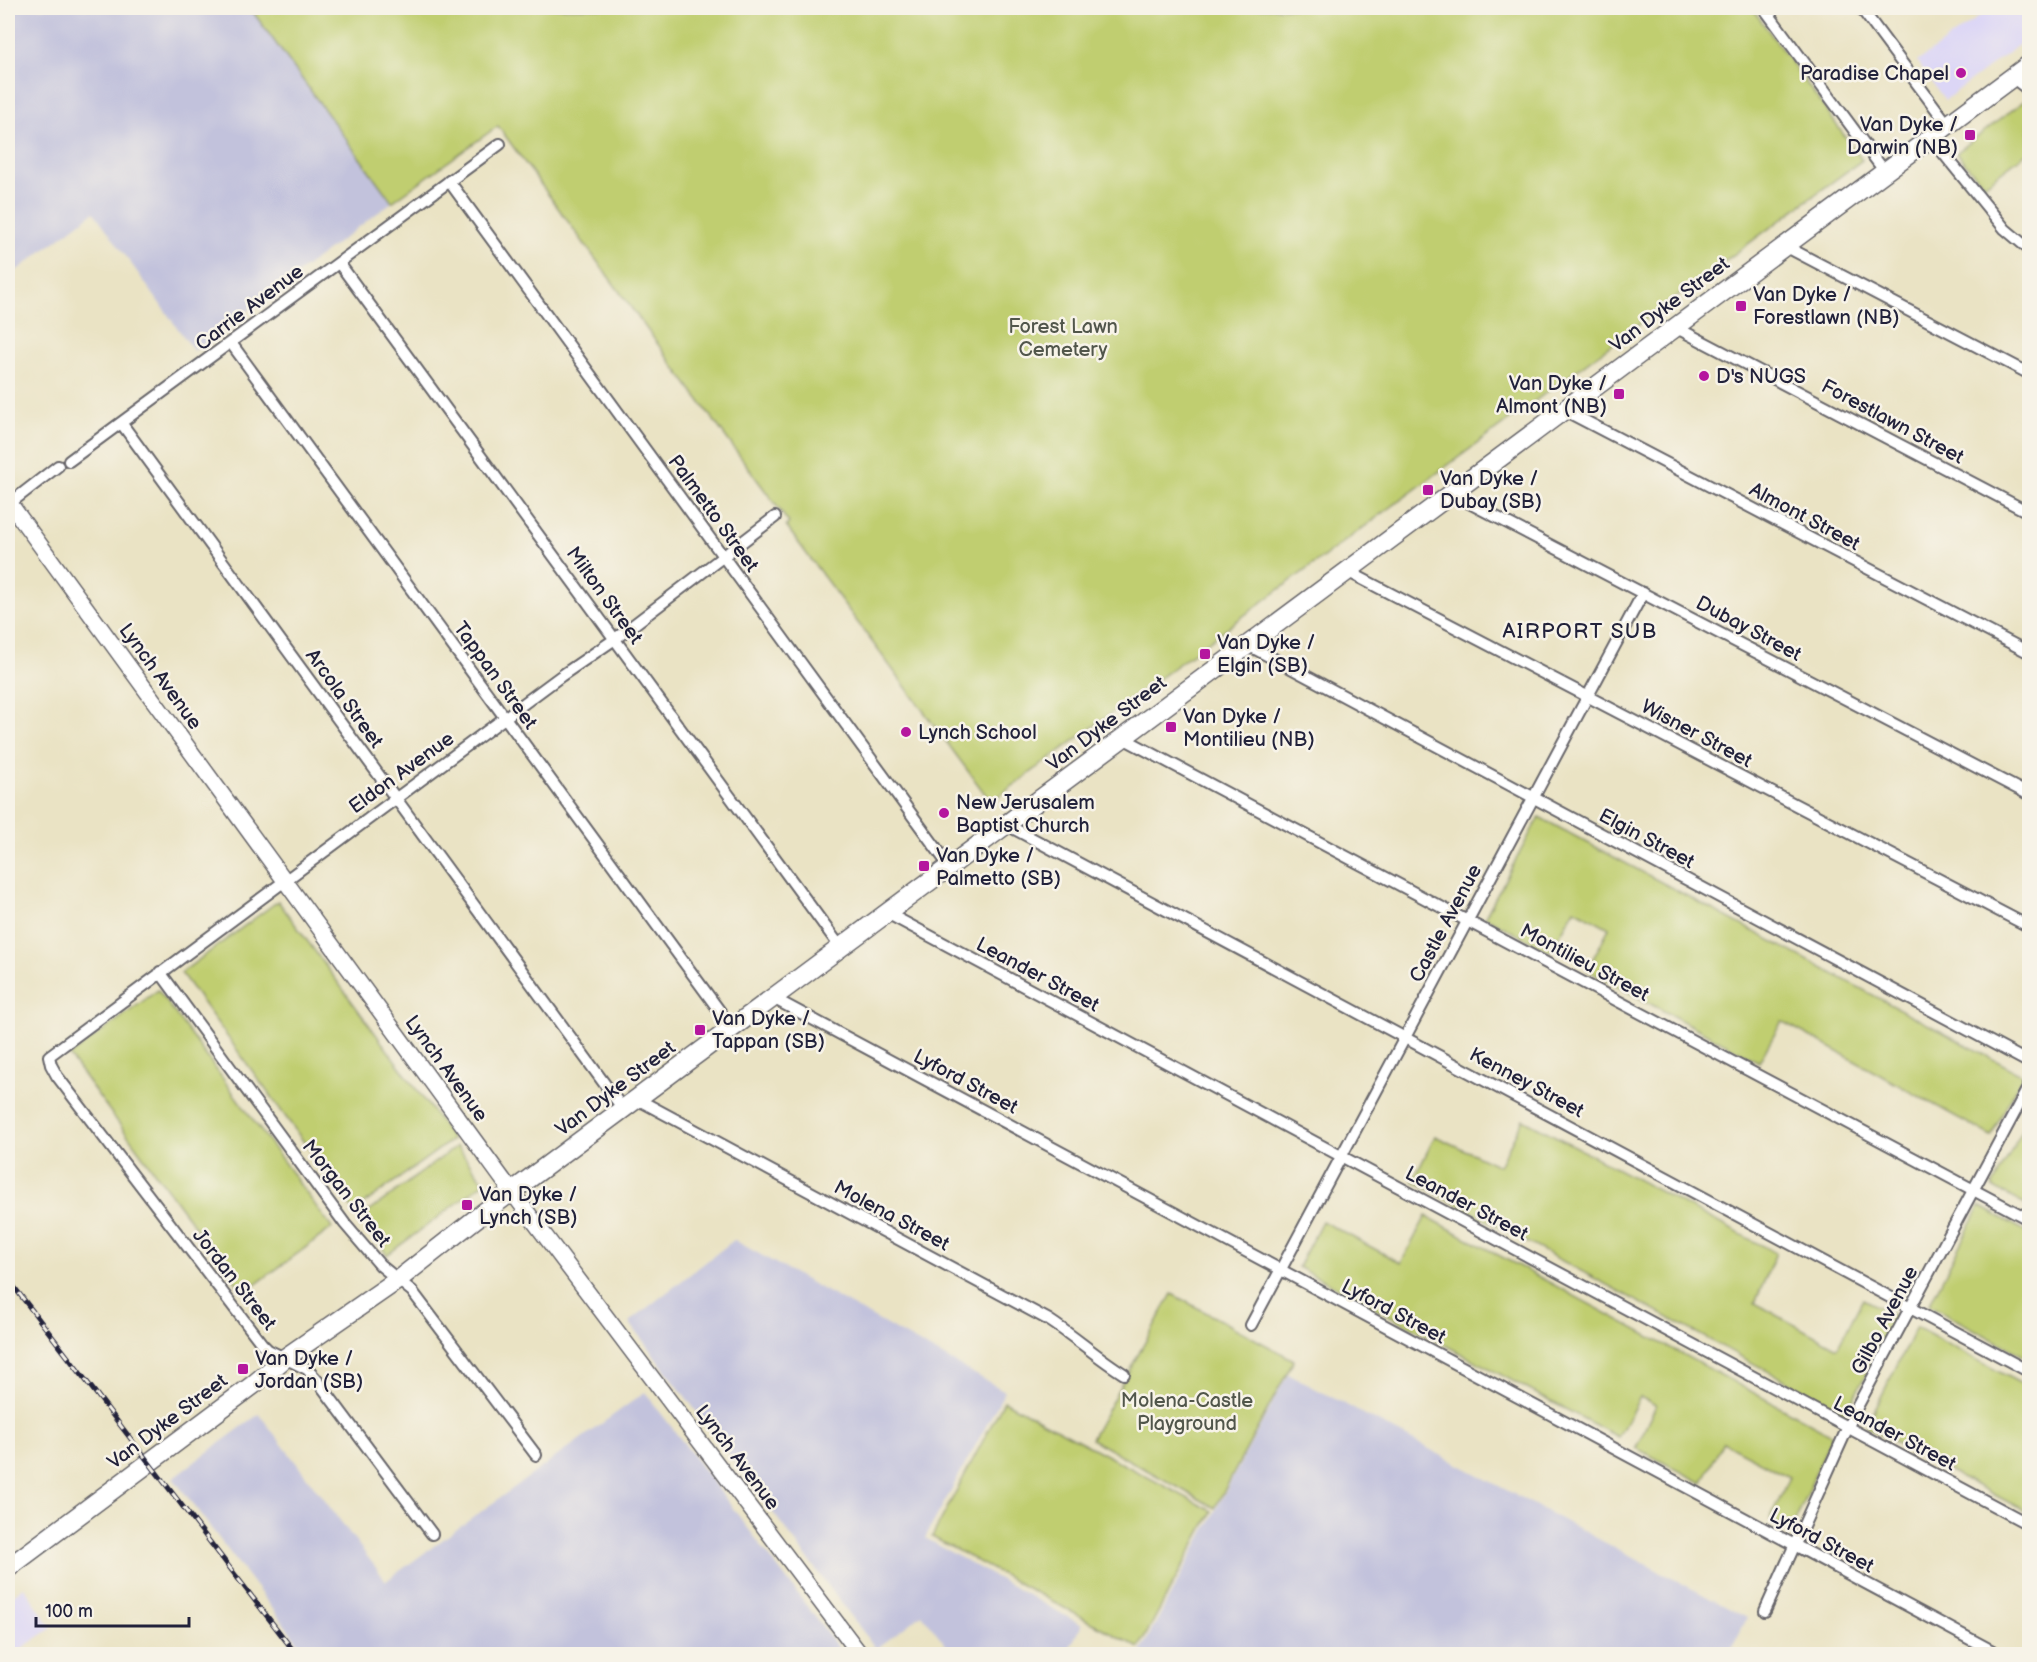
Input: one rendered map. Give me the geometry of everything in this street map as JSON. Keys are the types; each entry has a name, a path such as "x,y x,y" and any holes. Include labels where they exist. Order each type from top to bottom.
{"main road":[{"name":"Van Dyke Street","path":"8,1568 253,1385 285,1358 399,1279 732,1028 2030,64"}],"street":[{"path":"1764,8 1885,172"},
{"path":"1861,8 1948,125"},
{"path":"2012,77 2030,91"},
{"path":"1931,138 2005,229 2030,250"},
{"name":"Carrie Avenue","path":"69,461 500,144"},
{"name":"Palmetto Street","path":"449,181 950,867"},
{"path":"1785,246 2030,374"},
{"name":"Milton Street","path":"339,263 841,948"},
{"name":"Forestlawn Street","path":"1675,327 2030,513"},
{"name":"Tappan Street","path":"231,343 732,1028"},
{"name":"Almont Street","path":"1564,410 2030,653"},
{"name":"Arcola Street","path":"122,424 396,798 630,1104"},
{"path":"8,502 58,466"},
{"name":"Dubay Street","path":"1452,494 2030,795"},
{"name":"Lynch Avenue","path":"8,502 512,1192 860,1654"},
{"name":"Eldon Avenue","path":"49,1056 776,518"},
{"name":"Wisner Street","path":"1347,571 2030,927"},
{"name":"Castle Avenue","path":"1251,1325 1642,593"},
{"name":"Elgin Street","path":"1248,645 2030,1063"},
{"name":"Montilieu Street","path":"1123,738 2030,1220"},
{"name":"Kenney Street","path":"1007,825 2030,1372"},
{"name":"Leander Street","path":"887,913 2030,1525"},
{"name":"Morgan Street","path":"160,972 345,1224 380,1265 412,1291 536,1455"},
{"name":"Lyford Street","path":"773,998 1998,1654"},
{"name":"Jordan Street","path":"49,1056 57,1076 255,1334 268,1350 308,1370 317,1380 432,1534"},
{"name":"Gilbo Avenue","path":"1765,1611 1848,1428 2030,1084"},
{"name":"Molena Street","path":"630,1104 1050,1320 1124,1374"}],"shaded area":[{"path":"8,8 250,8 392,202 194,351 94,212 8,277"},
{"path":"1991,8 2024,8 2029,15 2029,37 1945,100 1917,62"},
{"path":"734,1240 1005,1391 925,1538 1082,1625 1066,1654 1000,1654 988,1648 977,1654 953,1654 922,1614 876,1649 629,1322"},
{"path":"1288,1374 1747,1618 1729,1654 1147,1654 1141,1651"},
{"path":"645,1392 843,1654 307,1654 173,1478 259,1414 386,1581"},
{"path":"24,1587 52,1628 13,1654 8,1646 8,1599"}],"green space":[{"name":"Forest Lawn Cemetery","path":"250,8 1752,8 1862,160 991,802 786,526 789,523 498,126 392,202"},
{"path":"2024,101 2029,106 2029,151 1984,185 1956,153"},
{"path":"1539,817 2023,1075 1991,1136 1782,1021 1759,1062 1587,970 1609,928 1575,909 1550,952 1485,917"},
{"path":"278,901 453,1139 354,1211 181,973"},
{"path":"158,990 332,1228 244,1293 69,1056"},
{"path":"2029,1118 2029,1207 1992,1187"},
{"path":"1523,1119 1776,1253 1755,1303 1837,1348 1863,1299 1896,1316 1846,1413 1413,1181 1435,1136 1499,1166"},
{"path":"457,1146 484,1183 387,1255 360,1218"},
{"path":"1980,1206 2029,1233 2029,1359 1929,1305"},
{"path":"1426,1216 1832,1435 1791,1531 1770,1520 1789,1477 1723,1442 1702,1483 1636,1448 1656,1405 1640,1397 1618,1437 1298,1267 1322,1221 1401,1263"},
{"name":"Molena-Castle Playground","path":"1172,1294 1294,1360 1215,1508 1091,1439"},
{"path":"1916,1327 2029,1388 2029,1513 1866,1427"},
{"path":"1004,1401 1212,1511 1139,1648 932,1537"}],"railway":[{"path":"8,1279 296,1654"}],"place":[{"name":"Paradise Chapel","path":"1961,73"},
{"name":"Van Dyke / Darwin (NB)","path":"1970,135"},
{"name":"Van Dyke / Forestlawn (NB)","path":"1741,306"},
{"name":"D's NUGS","path":"1704,376"},
{"name":"Van Dyke / Almont (NB)","path":"1619,394"},
{"name":"Van Dyke / Dubay (SB)","path":"1428,490"},
{"name":"Van Dyke / Elgin (SB)","path":"1205,654"},
{"name":"Van Dyke / Montilieu (NB)","path":"1171,727"},
{"name":"Lynch School","path":"906,732"},
{"name":"New Jerusalem Baptist Church","path":"944,813"},
{"name":"Van Dyke / Palmetto (SB)","path":"924,866"},
{"name":"Van Dyke / Tappan (SB)","path":"700,1030"},
{"name":"Van Dyke / Lynch (SB)","path":"467,1205"},
{"name":"Van Dyke / Jordan (SB)","path":"243,1369"}],"district":[{"name":"AIRPORT SUB","path":"1580,631"}]}
